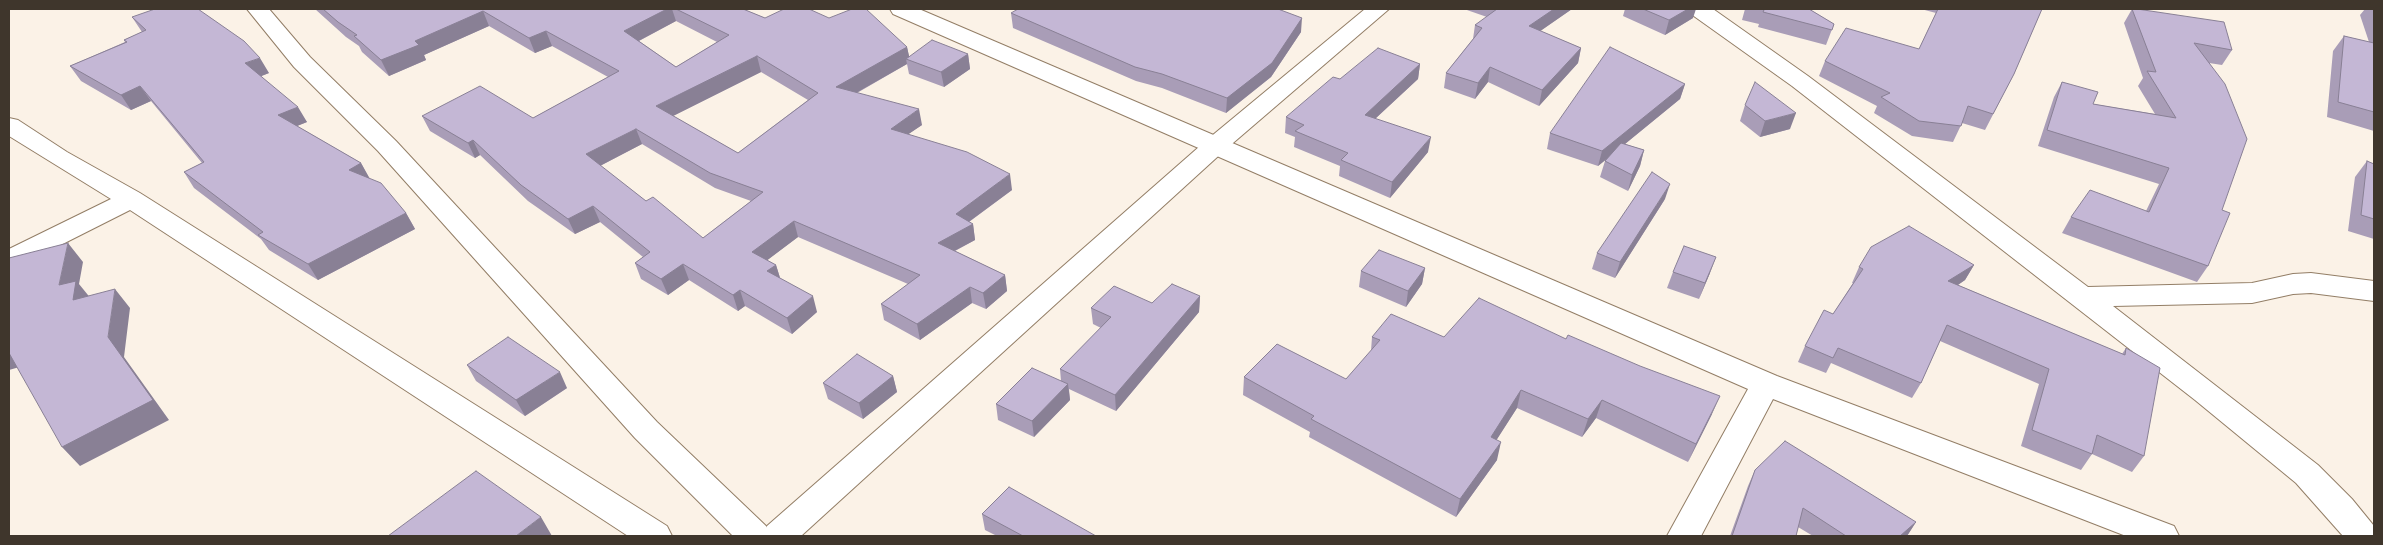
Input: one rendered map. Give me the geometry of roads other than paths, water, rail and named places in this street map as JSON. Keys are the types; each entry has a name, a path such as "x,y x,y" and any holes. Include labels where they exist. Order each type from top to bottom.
{"main road":[{"path":"258,9 302,62 387,146 646,430 754,536"},
{"path":"901,9 1217,144 1766,384 2162,536"},
{"path":"779,536 1217,144 1378,9"},
{"path":"1699,9 1800,81 2272,444 2307,474 2340,508 2362,536"},
{"path":"16,138 131,199 655,536"},
{"path":"9,260 131,199"},
{"path":"2081,297 2252,293 2293,284 2312,283 2374,291"},
{"path":"1684,536 1766,384"}]}
